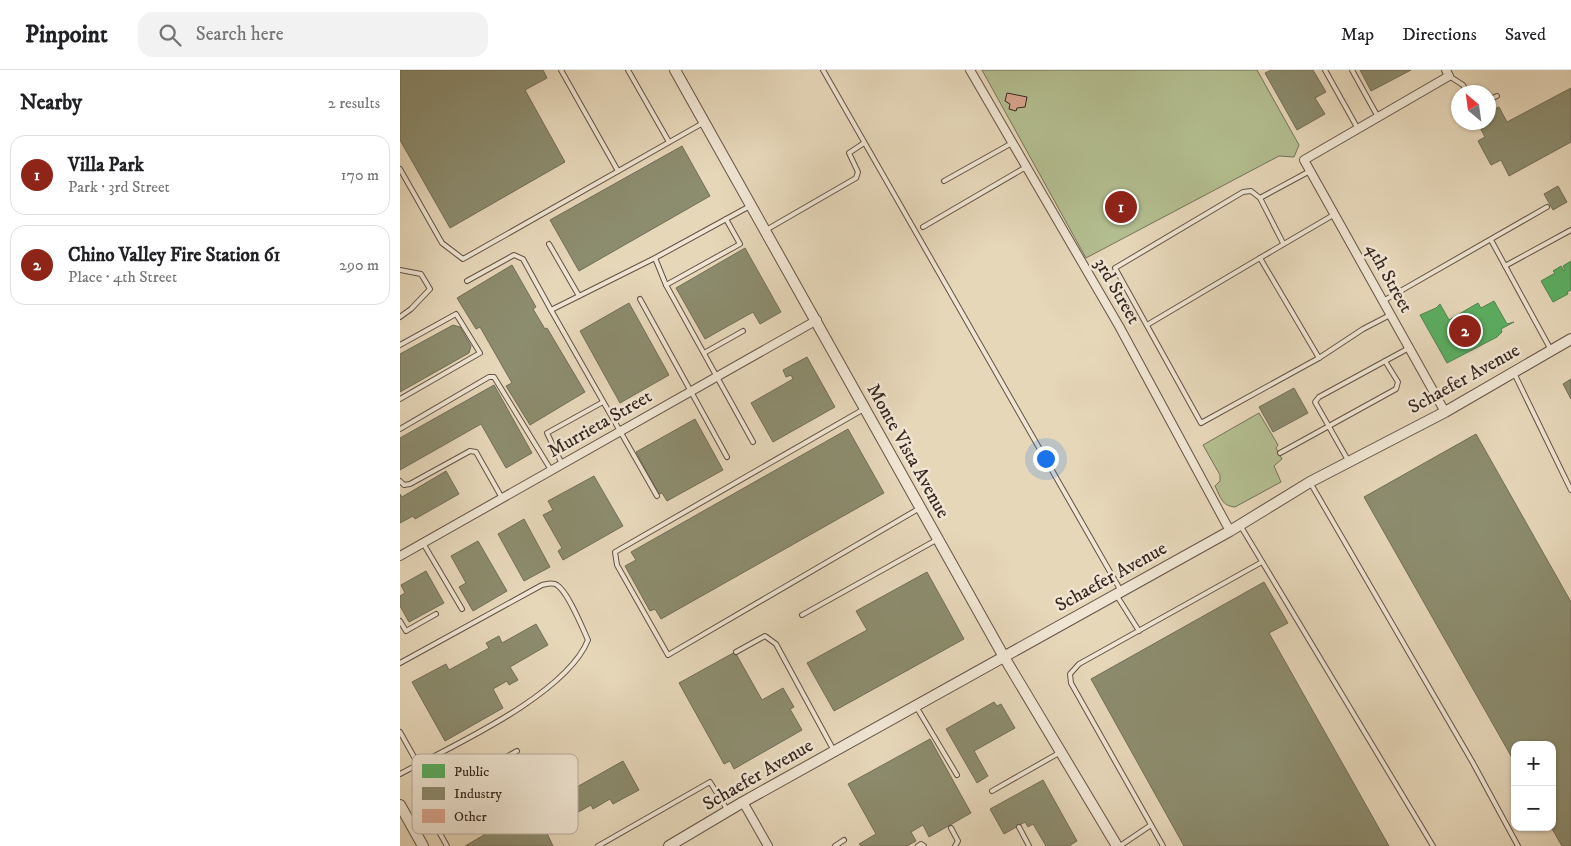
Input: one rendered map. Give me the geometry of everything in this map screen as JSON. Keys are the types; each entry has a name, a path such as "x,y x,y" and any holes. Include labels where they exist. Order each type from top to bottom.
{"street":[{"name":"Monte Vista Avenue","path":"675,70 817,320 864,409 1004,657 1118,846"},
{"name":"3rd Street","path":"970,70 1119,326 1230,531"},
{"path":"1358,129 1448,73"},
{"name":"4th Street","path":"1358,129 1304,160 1445,412"},
{"name":"Murrieta Street","path":"400,556 817,320"},
{"name":"Schaefer Avenue","path":"668,846 743,802 1230,531 1310,482 1445,412 1571,339"},
{"path":"743,802 768,846"},
{"path":"400,805 412,826"},
{"path":"416,834 423,846"}],"lane":[{"path":"561,70 618,171"},
{"path":"628,70 669,142"},
{"path":"823,70 1119,592 1139,631"},
{"path":"1325,70 1358,129"},
{"path":"1352,70 1378,117"},
{"path":"1448,73 1463,85"},
{"path":"400,169 442,243 463,259 705,122"},
{"path":"766,230 856,178 858,172 849,153 864,142"},
{"path":"944,181 1012,143"},
{"path":"923,227 1026,167"},
{"path":"1260,198 1310,171"},
{"path":"1283,243 1260,198 1251,191 1243,192 1115,268 1201,423 1319,358 1363,329 1390,315"},
{"path":"551,310 655,258 752,205"},
{"path":"1383,301 1547,207"},
{"path":"1147,325 1334,214"},
{"path":"666,285 740,244 726,219"},
{"path":"1505,266 1571,230"},
{"path":"1491,240 1551,350"},
{"path":"549,244 579,296"},
{"path":"467,281 514,256 523,259 657,496"},
{"path":"655,258 666,285 754,442"},
{"path":"1260,258 1319,358"},
{"path":"400,270 421,274 430,289 411,309 400,317"},
{"path":"640,299 727,457"},
{"path":"400,346 456,314 480,353 400,398"},
{"path":"704,353 743,331"},
{"path":"1349,462 1315,402 1319,397 1409,348"},
{"path":"1280,453 1396,389 1398,382 1385,361"},
{"path":"1513,372 1571,490"},
{"path":"400,429 488,378 494,377 551,470"},
{"path":"562,464 547,434 603,402"},
{"path":"864,409 614,552 617,565 668,655 920,508"},
{"path":"400,481 404,485 410,484 470,451 476,452 502,498"},
{"path":"1310,482 1473,762 1518,846"},
{"path":"1240,525 1432,846"},
{"path":"802,615 938,539"},
{"path":"423,543 462,609"},
{"path":"1163,846 1072,683 1070,674 1079,664 1262,562"},
{"path":"400,664 542,585 551,583 558,585 569,602 588,640 584,650 557,680 512,713 436,754"},
{"path":"400,621 406,631 436,614"},
{"path":"736,652 765,636 776,644 834,751"},
{"path":"916,706 957,775"},
{"path":"400,732 412,754"},
{"path":"512,754 517,751"},
{"path":"992,791 1061,752"},
{"path":"400,774 412,767"},
{"path":"598,846 710,782 728,811"},
{"path":"1118,846 1151,825"},
{"path":"1019,827 1029,846"},
{"path":"951,828 958,841 955,846"},
{"path":"440,834 447,846"},
{"path":"834,846 844,840"},
{"path":"918,846 921,844 924,846"}],"green space":[{"path":"982,70 1257,70 1299,145 1294,157 1279,156 1086,258"},
{"path":"1259,413 1278,445 1276,448 1282,459 1274,466 1281,482 1235,507 1227,505 1222,501 1215,486 1220,481 1220,475 1203,445"}],"building: Public":[{"path":"1571,261 1571,290 1567,292 1568,294 1553,302 1541,281 1555,273 1553,271 1561,266 1564,271 1563,266"},
{"path":"1494,301 1507,324 1514,322 1501,329 1502,332 1497,337 1447,363 1420,315 1436,308 1440,304 1449,320 1478,303 1481,308"}],"building: Industry":[{"path":"400,70 543,70 547,78 525,90 565,162 450,228 400,140"},
{"path":"1271,70 1313,70 1326,92 1315,98 1325,114 1297,130 1265,73"},
{"path":"1360,70 1411,70 1371,91"},
{"path":"1571,88 1571,142 1509,176 1501,160 1491,165 1478,141 1485,137 1481,130 1496,130 1496,108 1499,107 1507,122"},
{"path":"682,146 710,196 579,271 550,220"},
{"path":"1558,186 1567,202 1553,210 1544,194"},
{"path":"745,248 781,312 760,324 753,312 705,339 676,288"},
{"path":"512,265 536,307 533,309 545,329 547,328 585,392 530,425 506,386 512,383 480,327 476,329 457,298"},
{"path":"629,303 669,375 620,403 580,331"},
{"path":"453,325 460,327 471,346 469,353 400,392 400,354"},
{"path":"807,357 835,407 773,442 751,403 793,379 791,375 786,377 783,370"},
{"path":"1571,379 1571,399 1563,384"},
{"path":"494,385 532,453 506,468 481,424 400,470 400,438"},
{"path":"1294,388 1308,413 1273,432 1259,407"},
{"path":"695,419 723,470 667,501 662,493 659,494 636,452"},
{"path":"848,429 884,493 661,619 655,609 650,611 625,566 636,560 631,552"},
{"path":"1476,434 1571,602 1571,846 1562,846 1553,831 1556,831 1556,741 1511,741 1511,756 1364,497"},
{"path":"446,471 459,494 415,519 413,516 400,523 400,494 402,497"},
{"path":"594,476 623,526 563,560 558,551 562,548 543,515 553,510 548,501"},
{"path":"524,519 550,567 524,581 498,534"},
{"path":"478,541 507,591 473,611 459,587 466,583 451,556"},
{"path":"426,571 444,603 409,622 400,606 400,596 405,593 401,585"},
{"path":"927,572 964,639 834,711 807,663 867,630 856,611"},
{"path":"1264,582 1288,623 1269,633 1389,846 1184,846 1091,679"},
{"path":"536,624 548,645 510,667 518,680 509,685 507,681 493,689 503,708 445,741 412,682 446,664 449,670 489,648 486,643 499,636 502,643"},
{"path":"735,652 762,700 783,688 794,707 790,709 802,730 734,769 730,761 724,764 679,683"},
{"path":"994,702 997,706 1001,704 1015,728 974,751 988,776 977,783 946,729"},
{"path":"930,739 971,813 929,837 923,825 911,832 916,841 907,846 861,846 859,844 876,834 848,784"},
{"path":"623,761 639,790 613,804 610,799 593,809 591,805 578,812 578,786"},
{"path":"1043,780 1077,841 1069,846 1046,846 1033,824 1028,827 1025,822 1004,834 990,809"},
{"path":"547,834 553,846 465,846 484,835"}],"building: Other":[{"path":"1007,93 1027,97 1025,107 1017,108 1016,111 1009,109 1010,104 1005,101"}],"place":[{"name":"Villa Park","path":"1121,207"},
{"name":"Chino Valley Fire Station 61","path":"1465,331"}]}
